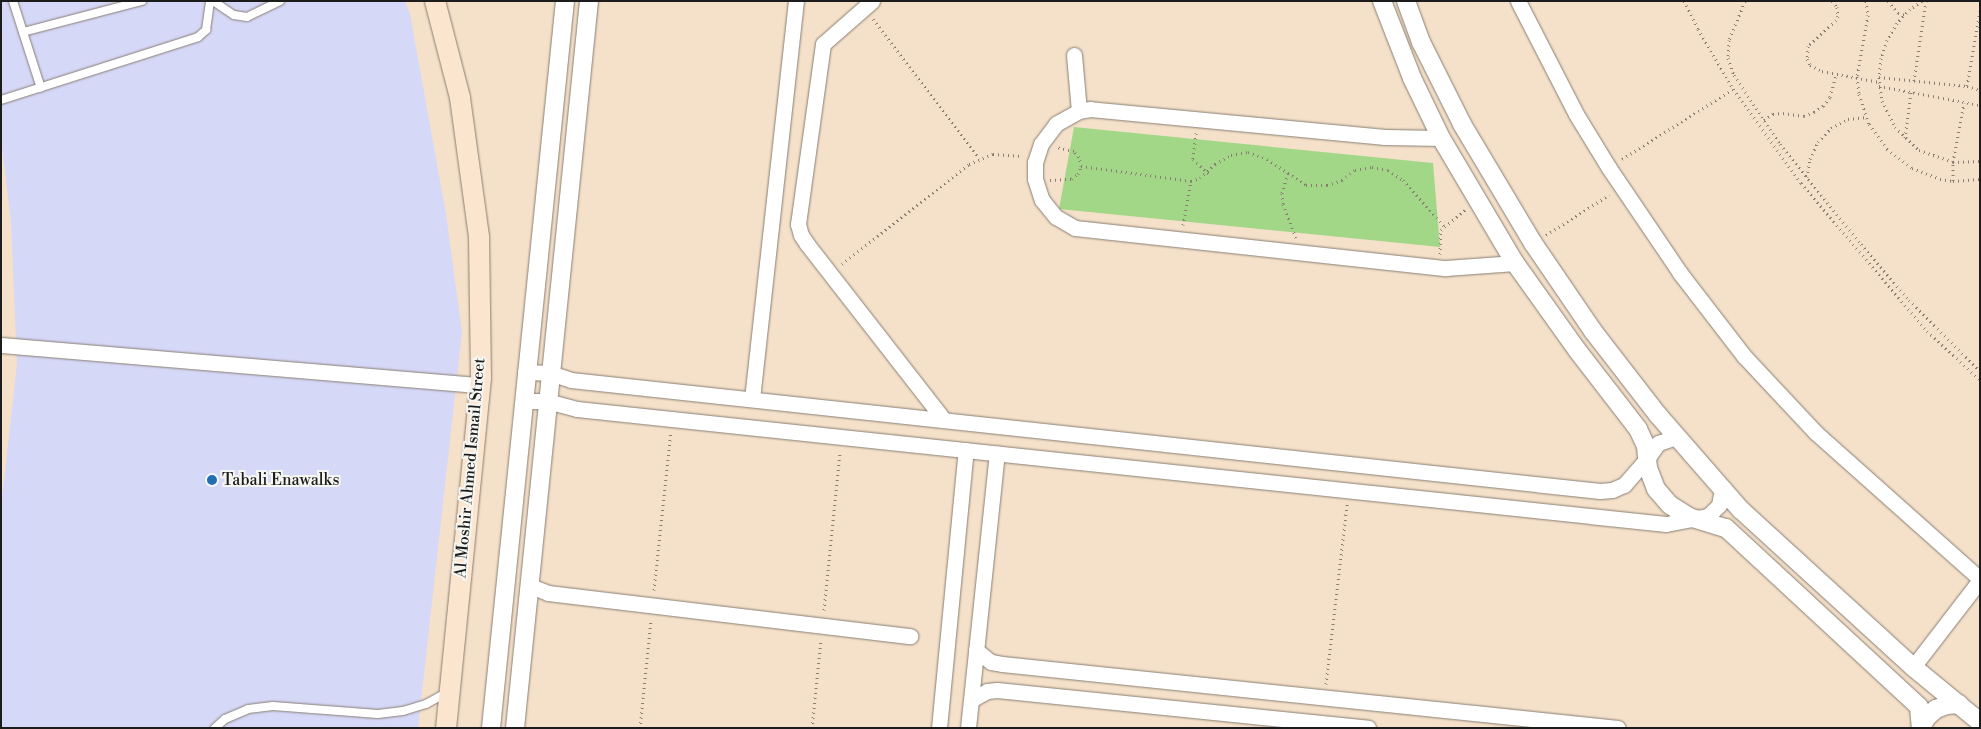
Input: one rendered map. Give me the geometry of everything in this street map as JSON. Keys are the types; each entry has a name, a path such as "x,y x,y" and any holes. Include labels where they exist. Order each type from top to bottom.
{"main road":[{"name":"Al Moshir Ahmed Ismail Street","path":"435,1 460,98 479,237 480,385 446,728"}],"street":[{"path":"491,728 564,1"},
{"path":"515,728 547,401 590,1"},
{"path":"752,399 796,1"},
{"path":"1382,1 1412,78 1441,138 1516,263 1577,350 1638,429 1646,446 1648,468 1656,488 1670,505 1689,516 1726,528 1919,707 1921,727"},
{"path":"1406,1 1421,42 1462,124 1533,243 1593,331 1676,437 1741,510 1913,667 1980,722"},
{"path":"1518,1 1576,114 1609,168 1680,274 1744,356 1815,432 1980,579 1913,667"},
{"path":"868,4 826,39 821,49 798,213 801,235 944,420"},
{"path":"1074,56 1079,112"},
{"path":"1441,138 1385,137 1090,109 1079,112 1056,124 1041,144 1035,162 1035,179 1042,200 1056,217 1075,228 1441,267 1516,263"},
{"path":"1,345 480,385"},
{"path":"526,372 550,373 571,380 1600,491 1612,490 1624,485 1647,459 1658,443 1676,437"},
{"path":"523,401 547,401 568,408 1666,524 1700,519 1714,512 1722,497 1722,489"},
{"path":"899,443 903,416"},
{"path":"939,728 966,450"},
{"path":"968,728 997,454"},
{"path":"530,586 548,593 910,636"},
{"path":"976,650 991,662 1002,664 1324,697 1538,723 1618,728"},
{"path":"971,700 987,692 997,690 1368,728"},
{"path":"1921,727 1927,717 1936,709 1959,704"}],"lane":[{"path":"13,1 40,88"},
{"path":"23,32 142,1"},
{"path":"1,100 198,37 206,30 211,1 234,15 247,17 278,2"},
{"path":"215,728 225,719 248,709 273,706 378,714 402,711 426,704 449,691"}],"path":[{"path":"1684,1 1733,89 1801,183 1927,331 1980,380"},
{"path":"1745,1 1728,40 1728,58 1734,75 1764,120 1807,178 1909,300 1980,371"},
{"path":"1832,1 1838,11 1836,20 1808,46 1806,52 1806,59 1815,69 1879,82 1911,92 1980,105"},
{"path":"1866,1 1868,15 1857,77 1859,94 1869,124 1887,148 1912,168 1940,179 1952,181 1980,179"},
{"path":"1888,1 1898,12 1905,15"},
{"path":"1922,1 1905,15 1887,40 1881,58 1879,82 1888,115 1905,138 1919,150 1936,158 1953,162 1980,161"},
{"path":"1914,81 1926,1"},
{"path":"868,4 979,158"},
{"path":"1967,86 1980,11"},
{"path":"1764,120 1778,113 1804,116 1824,106 1830,97 1836,74"},
{"path":"1879,82 1914,81 1967,86 1980,90"},
{"path":"1609,168 1733,89"},
{"path":"1905,138 1911,92"},
{"path":"1952,181 1953,162 1964,103"},
{"path":"1807,178 1810,159 1818,142 1831,128 1848,120 1867,116"},
{"path":"1198,120 1192,155 1195,162 1208,173"},
{"path":"1035,179 1064,181 1072,179 1078,174 1081,166 1079,157 1074,151 1041,144"},
{"path":"1081,166 1191,181 1208,173 1215,164 1231,155 1248,152 1267,159 1306,185 1326,185 1342,180 1355,170 1372,167 1388,170 1403,180 1445,227"},
{"path":"830,274 979,158 1007,153 1035,162"},
{"path":"1288,173 1282,193 1283,204 1302,252"},
{"path":"1180,239 1191,181"},
{"path":"1533,243 1622,187"},
{"path":"1441,267 1439,234 1478,200"},
{"path":"640,728 672,419"},
{"path":"812,728 842,437"},
{"path":"1324,697 1348,491"}],"shaded area":[{"path":"1,1 405,1 410,14 446,214 462,332 418,728 1,728 1,507 17,364 11,222 1,139"}],"green space":[{"path":"1074,127 1433,163 1440,247 1059,209"}],"place":[{"name":"Tabali Enawalks","path":"212,480"}]}
